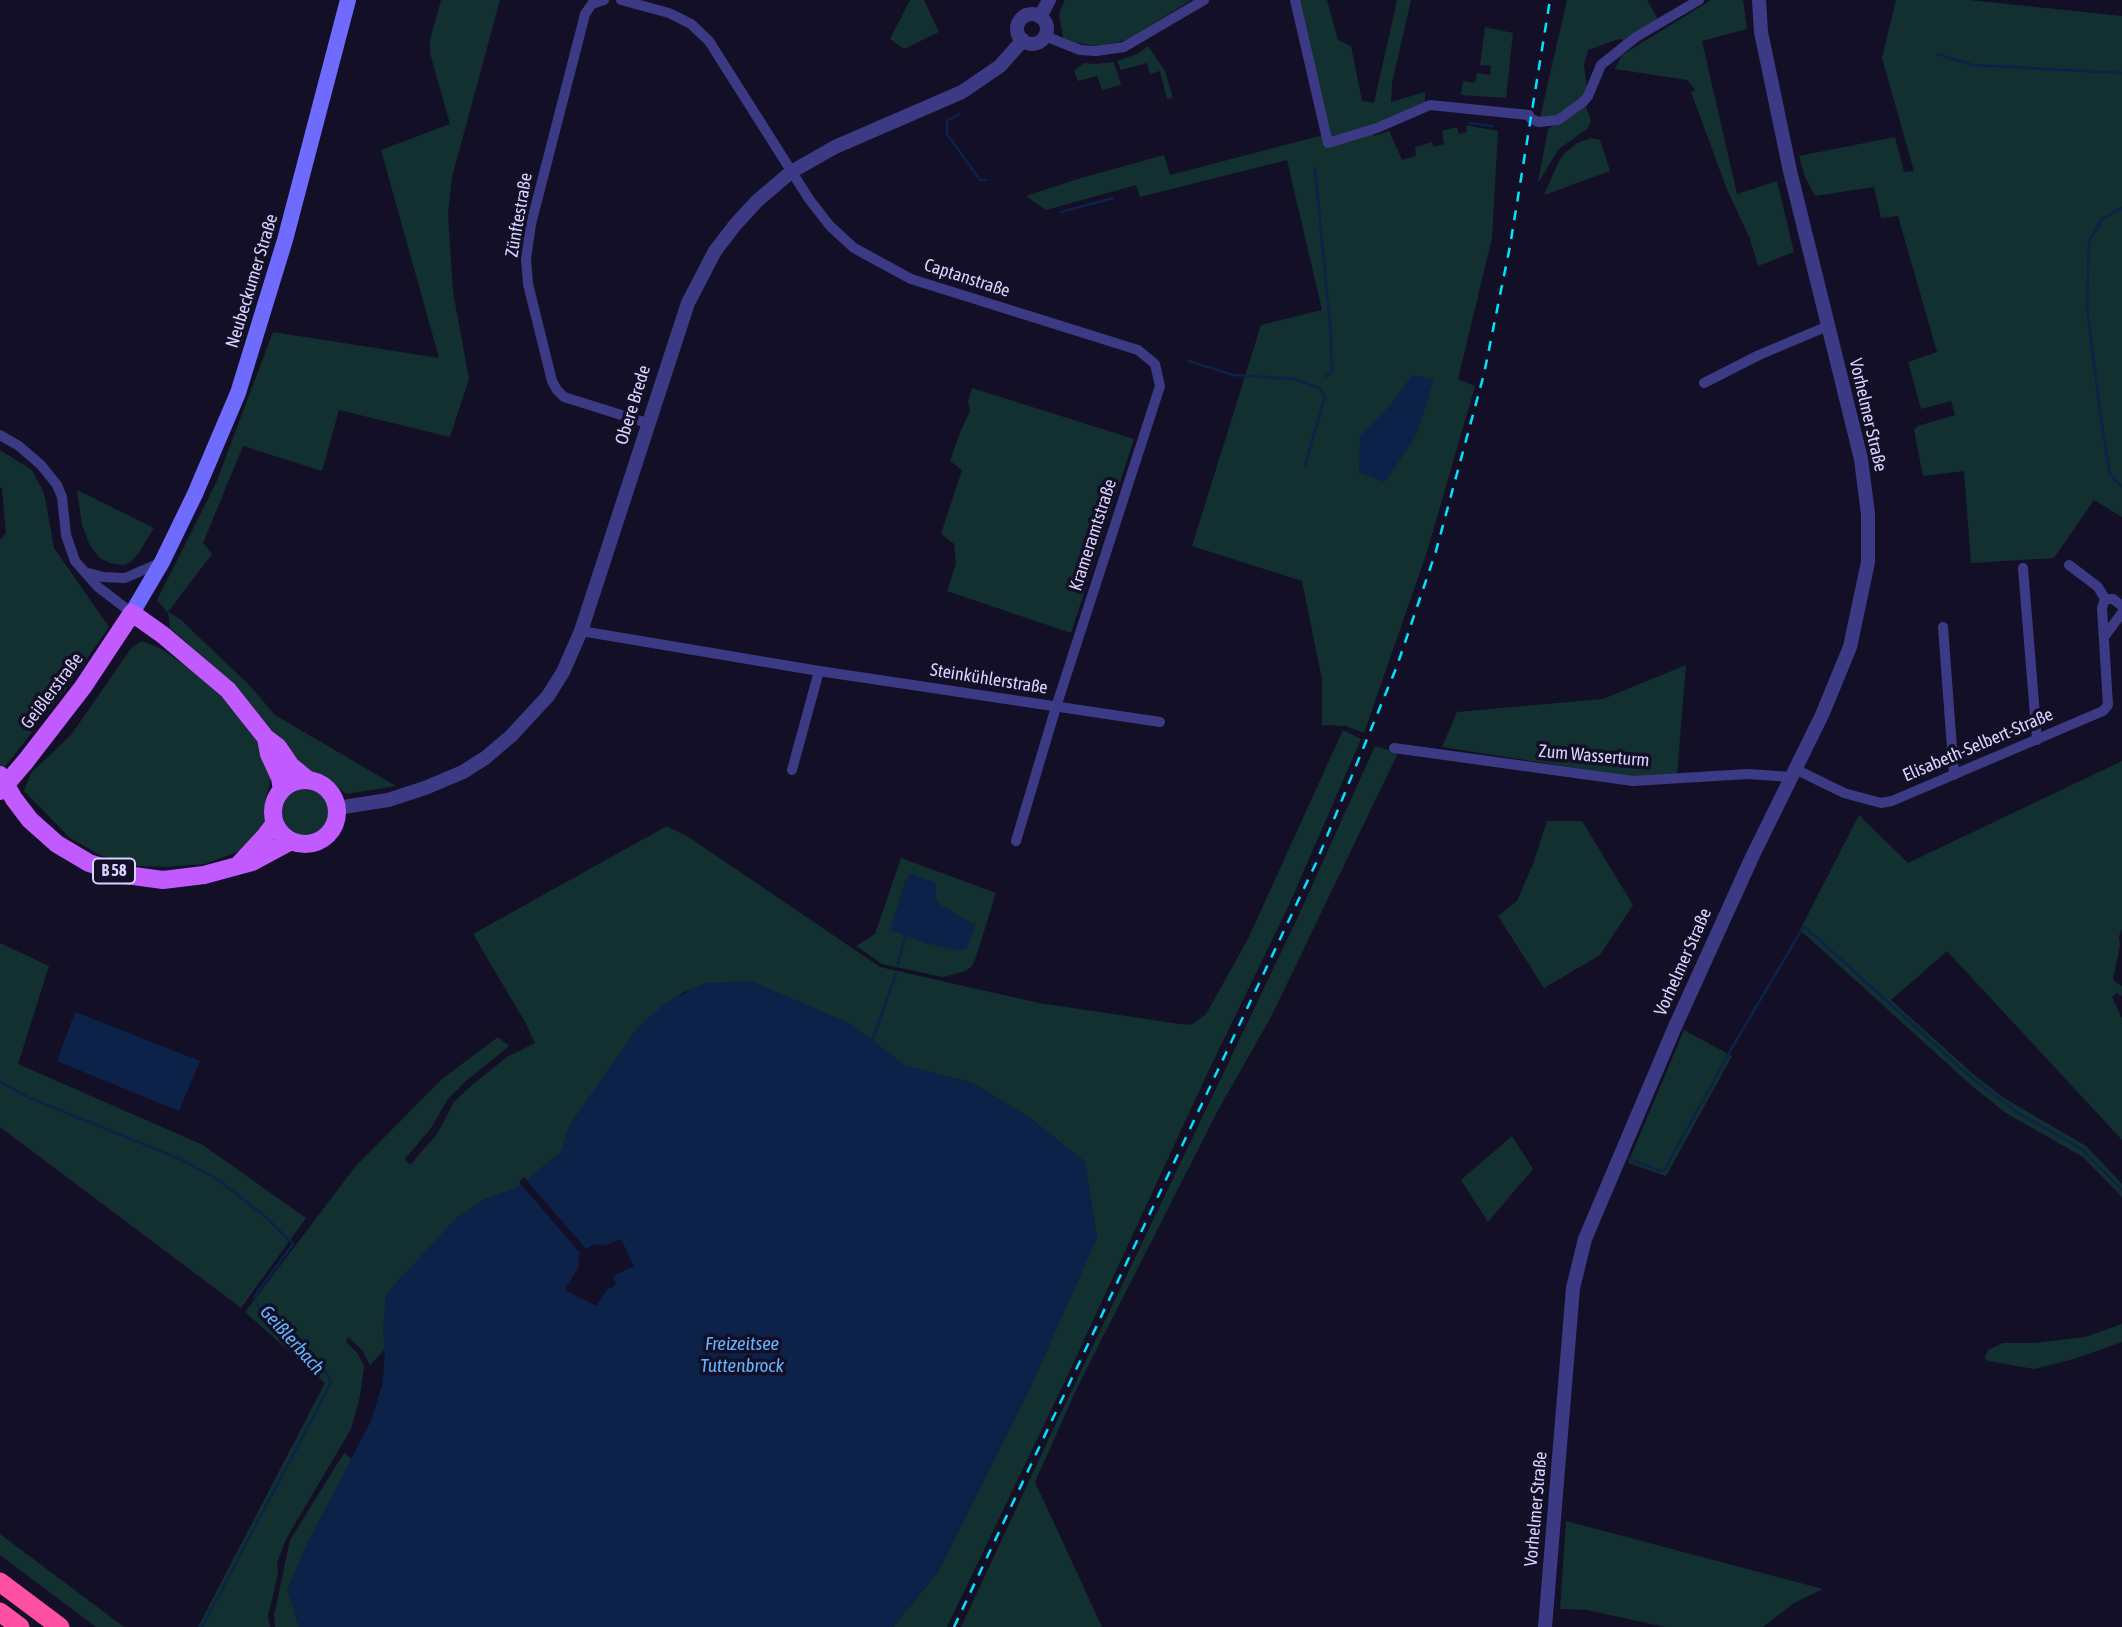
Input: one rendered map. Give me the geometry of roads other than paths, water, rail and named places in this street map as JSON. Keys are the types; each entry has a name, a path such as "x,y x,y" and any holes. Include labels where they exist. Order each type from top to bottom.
{"highway":[{"path":"0,1582 60,1627"},
{"path":"0,1612 20,1627"}],"main road":[{"name":"Neubeckumer Straße","path":"132,613 162,562 204,476 252,351 288,230 348,0"},
{"path":"132,613 163,635 228,690 266,738 278,747 291,766 308,780 324,786 330,792 337,808 335,825 324,838 308,844 284,837 275,823 274,804 282,790 299,781 308,780"},
{"name":"Geißlerstraße","path":"0,791 83,687 132,613"},
{"path":"266,738 281,778 282,790"},
{"name":"B 58","path":"0,775 30,820 57,844 89,863 126,875 163,880 204,875 252,862 291,841"},
{"name":"B 58","path":"237,865 267,835 275,823"}],"street":[{"name":"Zünftestraße","path":"604,0 592,4 585,14 531,224 526,259 528,284 552,381 557,390 564,397 650,424"},
{"path":"621,0 669,13 691,24 709,41 733,75 791,172"},
{"path":"1040,17 1049,0"},
{"path":"1045,36 1080,50 1124,47 1204,0"},
{"path":"1295,0 1328,143 1377,128 1430,105 1529,115 1531,119 1539,122 1558,120 1588,96 1601,65 1636,37 1699,0"},
{"name":"Vorhelmer Straße","path":"1545,1627 1573,1288 1584,1239 1668,1041 1753,855 1822,715 1850,647 1868,562 1868,514 1861,459 1790,171 1761,32 1759,0"},
{"path":"1030,14 1040,17 1045,23 1045,36 1035,44 1023,40 1018,32 1020,20 1030,14"},
{"name":"Obere Brede","path":"337,808 388,800 425,789 463,772 512,736 548,696 563,672 582,631 680,326 702,274 735,225 791,172 857,137 962,92 1000,66 1023,40"},
{"name":"Captanstraße","path":"791,172 830,226 854,248 911,279 1138,350 1155,364 1159,374"},
{"path":"1704,383 1759,355 1828,326"},
{"name":"Krameramtstraße","path":"1056,707 1160,386 1159,374"},
{"path":"0,435 19,446 41,465 57,485 62,497 66,535 75,561 98,587 132,613"},
{"path":"85,572 103,577 125,578 162,562"},
{"path":"2069,565 2098,587 2105,599 2113,599 2122,606"},
{"path":"2023,568 2037,740"},
{"name":"Elisabeth-Selbert-Straße","path":"1793,773 1844,793 1881,803 1892,801 2103,711 2108,705 2102,608 2105,599"},
{"path":"2104,637 2122,613"},
{"path":"1943,627 1954,775"},
{"name":"Steinkühlerstraße","path":"582,631 1056,707 1016,841"},
{"path":"792,769 819,671"},
{"path":"1056,707 1160,722"},
{"name":"Zum Wasserturm","path":"1394,748 1633,781 1793,773"}],"water":[{"path":"1412,375 1434,379 1416,436 1385,482 1359,473 1360,436 1391,404"},
{"path":"911,874 936,883 936,898 941,905 975,925 967,948 960,951 925,943 890,930 906,879"},
{"name":"Freizeitsee Tuttenbrock","path":"751,981 849,1023 906,1066 973,1083 1031,1119 1085,1162 1097,1237 1029,1390 938,1572 893,1627 299,1627 288,1589 306,1546 371,1421 383,1382 386,1294 455,1219 485,1199 517,1188 561,1152 570,1125 639,1026 664,1004 707,983"},
{"path":"75,1012 200,1061 179,1111 57,1061"}],"waterway":[{"path":"1937,54 1973,65 2122,73"},
{"path":"959,114 947,121 947,134 980,180 986,180"},
{"path":"1470,123 1493,126"},
{"path":"1315,168 1331,336 1332,372 1325,377"},
{"path":"1061,212 1113,198"},
{"path":"2122,208 2103,218 2089,241 2087,308 2110,475 2122,486"},
{"path":"1189,361 1233,375 1294,379 1319,388 1325,397 1305,465"},
{"path":"1629,1159 1661,1171 1665,1169 1804,926 1974,1080 2018,1113 2082,1149 2122,1190"},
{"path":"898,964 905,937"},
{"path":"872,1041 896,974"},
{"name":"Geißlerbach","path":"0,1082 30,1098 180,1159 217,1179 267,1218 293,1244 254,1297 260,1310 285,1338 328,1375 331,1383 202,1627"}],"railway":[{"path":"954,1627 1316,863 1397,666 1436,551 1484,374 1510,246 1550,0"}]}
